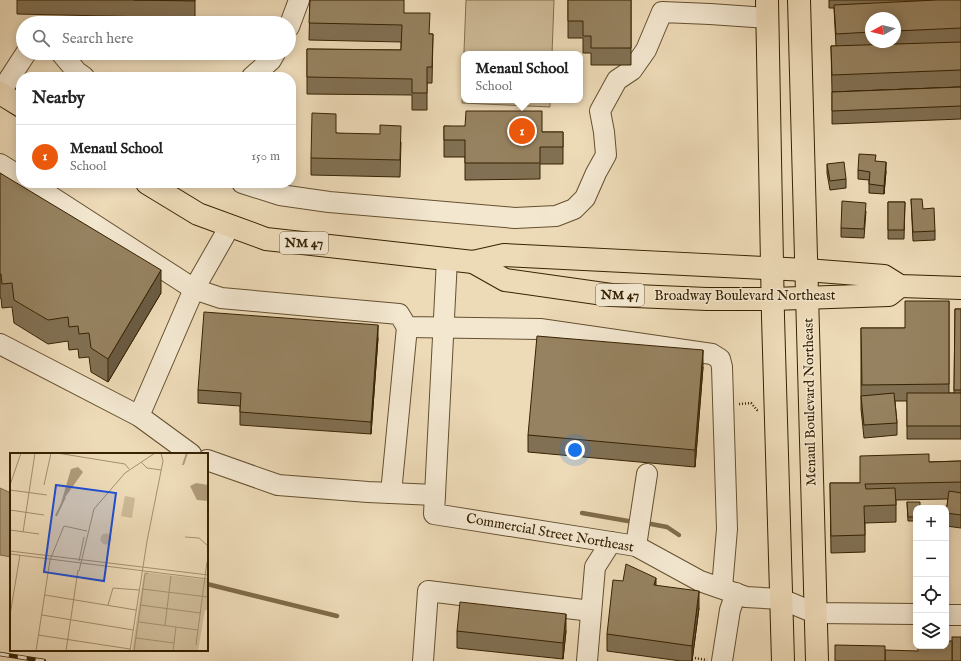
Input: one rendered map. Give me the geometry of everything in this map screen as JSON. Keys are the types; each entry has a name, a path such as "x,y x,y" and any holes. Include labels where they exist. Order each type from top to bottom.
{"main road":[{"path":"783,661 767,9 800,9"},
{"name":"Menaul Boulevard Northeast","path":"800,9 816,661"},
{"path":"0,93 16,103"},
{"name":"Broadway Boulevard Northeast","path":"155,188 198,214 266,239 473,262 504,256 806,270 884,276 900,286 961,288"},
{"name":"Broadway Boulevard Northeast","path":"473,262 506,280 611,295 707,299 807,298 889,295 900,286"}],"street":[{"path":"293,16 299,0"},
{"path":"258,188 280,195 329,202 515,218 556,216 574,209 585,198 606,155 600,111 617,80 632,70 646,50 660,6 710,14 767,9"},
{"path":"0,93 21,60"},
{"path":"67,60 77,72"},
{"path":"258,72 271,60"},
{"path":"0,164 16,174"},
{"path":"38,188 194,289 221,298 399,314 407,327 391,493"},
{"path":"139,416 194,289 230,226"},
{"path":"435,504 447,259"},
{"path":"407,327 540,329 712,354 720,359 722,367 728,590 730,610 722,661"},
{"path":"0,344 139,416 190,453"},
{"name":"Commercial Street Northeast","path":"208,460 278,485 391,493 435,504 636,546 700,580 746,597 781,599 815,613 913,614"},
{"path":"636,546 647,474"},
{"path":"587,661 595,567 611,542"},
{"path":"423,661 428,591 591,611"},
{"path":"949,615 961,615"}],"path":[{"path":"734,404 750,403 757,410 764,410"}],"shaded area":[{"path":"466,0 554,0 552,51 464,51"},
{"path":"462,103 550,103 550,107"},
{"path":"0,488 10,493 10,557 0,555"}],"building":[{"path":"134,0 195,0 195,1"},
{"path":"310,0 404,0 404,13 430,13 429,34 433,34 432,67 427,67 427,93 412,93 412,79 307,77 307,49 401,50 402,25 309,23"},
{"path":"568,0 631,0 631,48 591,48 591,36 583,36 583,21 568,21"},
{"path":"961,0 961,28 901,31 901,12 865,12 865,32 836,34 834,5"},
{"path":"961,42 961,70 832,75 831,46 865,45 865,48 901,48 901,44"},
{"path":"961,87 961,106 832,111 832,92"},
{"path":"466,111 542,111 542,132 563,132 563,147 540,147 540,163 465,163 465,140 444,140 444,126 465,126"},
{"path":"312,113 336,114 336,133 380,134 380,125 401,126 400,160 311,158"},
{"path":"859,154 876,155 875,161 886,162 884,186 869,184 870,172 858,170"},
{"path":"844,162 846,179 830,181 827,164"},
{"path":"0,173 16,183 16,188 25,188 161,270 108,359 91,348 89,333 79,334 78,326 69,327 68,317 48,320 14,300 12,283 2,284 0,274"},
{"path":"911,199 922,199 923,209 934,208 935,231 913,232"},
{"path":"842,201 866,203 864,229 841,228"},
{"path":"888,202 905,202 904,230 888,230"},
{"path":"905,301 949,301 949,384 862,385 861,328 905,328"},
{"path":"955,309 961,309 961,390 954,390"},
{"path":"204,312 378,325 371,422 240,412 241,393 198,390"},
{"path":"537,336 703,350 695,450 528,435"},
{"path":"894,393 897,423 864,425 861,396"},
{"path":"907,393 961,393 961,426 907,426"},
{"path":"929,454 929,462 961,461 961,482 865,484 866,489 895,488 896,505 864,506 865,535 831,536 830,483 860,483 860,456"},
{"path":"949,491 961,493 961,515 949,513 949,505 947,505"},
{"path":"907,502 920,502 920,505 913,505 913,517 908,517"},
{"path":"626,564 656,578 654,585 699,591 692,646 607,634 613,580 623,581"},
{"path":"460,602 566,614 563,643 457,631"},
{"path":"952,637 961,637 961,661 952,661"},
{"path":"949,641 952,641 952,661 885,661 885,650 918,651 918,649 949,649"},
{"path":"835,645 885,646 885,661 835,661"}],"waterway":[{"path":"582,513 628,521"},
{"path":"651,524 667,527 679,535"},
{"path":"208,584 337,616"}],"railway":[{"path":"0,654 44,661"}],"place":[{"name":"Menaul School","path":"522,131"}]}
